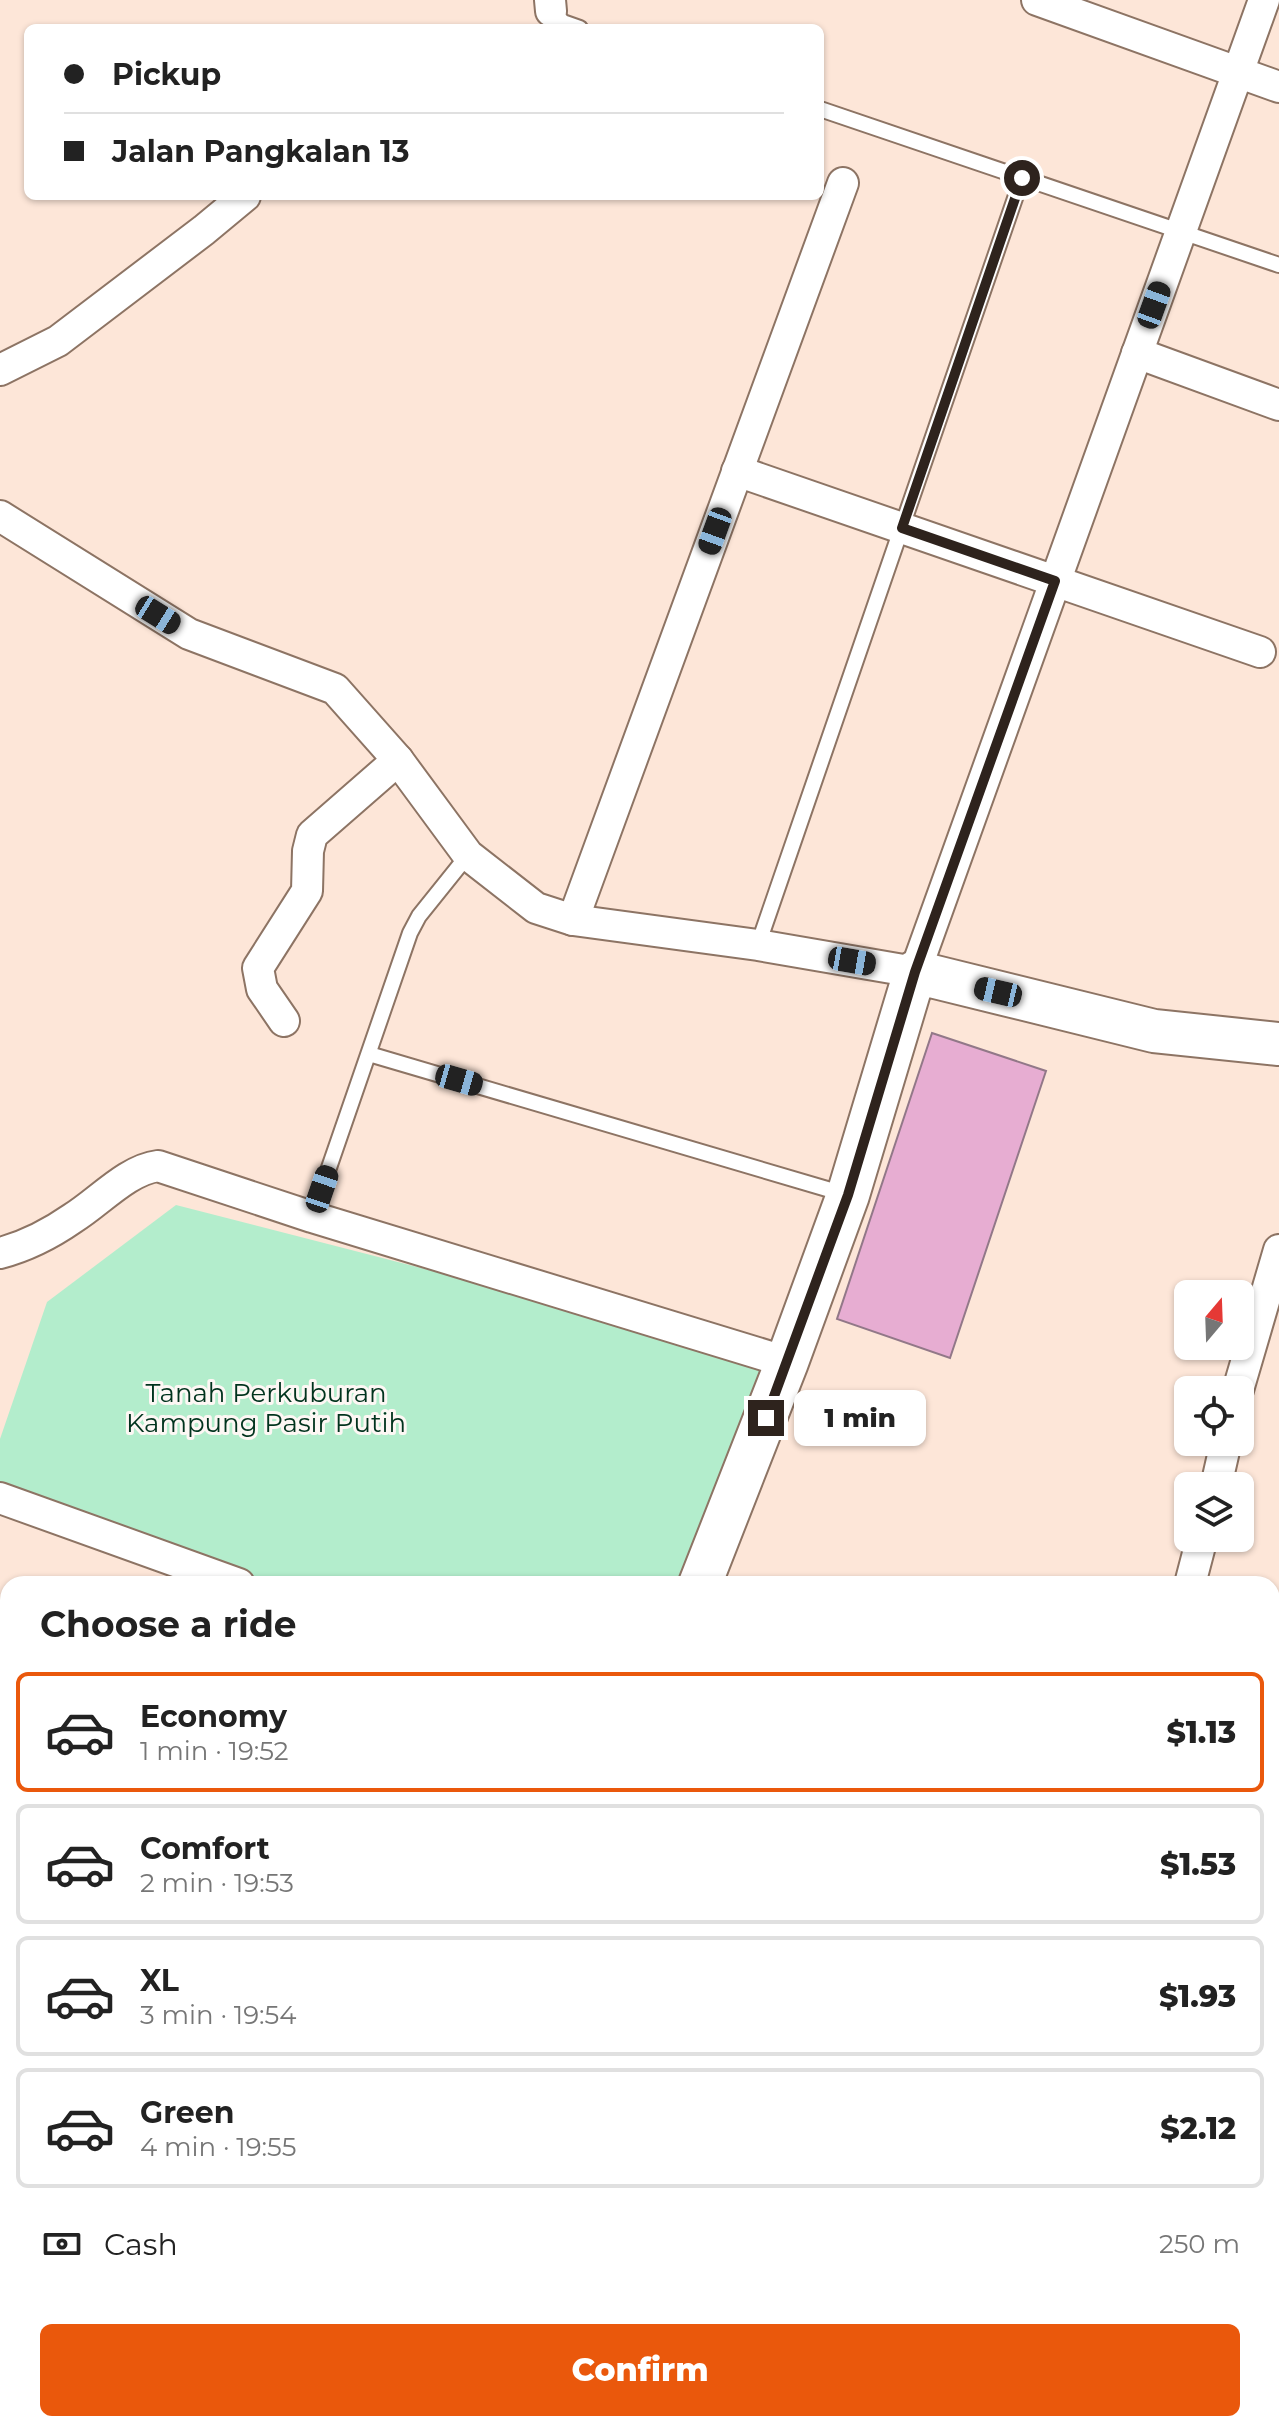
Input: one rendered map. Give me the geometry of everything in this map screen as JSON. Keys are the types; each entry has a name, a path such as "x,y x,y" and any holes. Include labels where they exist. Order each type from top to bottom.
{"street":[{"path":"1037,0 1279,87"},
{"path":"703,1576 848,1195 915,972 1264,0"},
{"path":"573,920 843,183"},
{"path":"0,370 58,341 240,200"},
{"path":"1137,353 1279,405"},
{"path":"737,471 1260,652"},
{"path":"0,516 189,634 335,689 398,760 468,855 536,908 573,920 758,945 915,972 1154,1031 1279,1044"},
{"path":"284,1021 262,989 258,968 307,891 308,851 312,835 398,760"},
{"path":"0,1253 27,1246 143,1170 158,1166 312,1217 787,1362"},
{"path":"1242,1376 1279,1250"},
{"path":"0,1498 217,1576"},
{"path":"1192,1576 1198,1552"}],"lane":[{"path":"550,5 563,22 569,24"},
{"path":"824,110 1279,265"},
{"path":"758,945 1022,178"},
{"path":"312,1217 410,933 419,916 468,855"},
{"path":"369,1054 848,1195"}],"green space":[{"name":"Tanah Perkuburan Kampung Pasir Putih","path":"176,1205 787,1362 703,1576 217,1576 0,1498 0,1439 47,1302"}],"building":[{"path":"932,1033 1046,1071 950,1358 837,1319"}],"route":[{"path":"766,1418 848,1195 915,972 1055,581 902,528 1022,178"}]}
